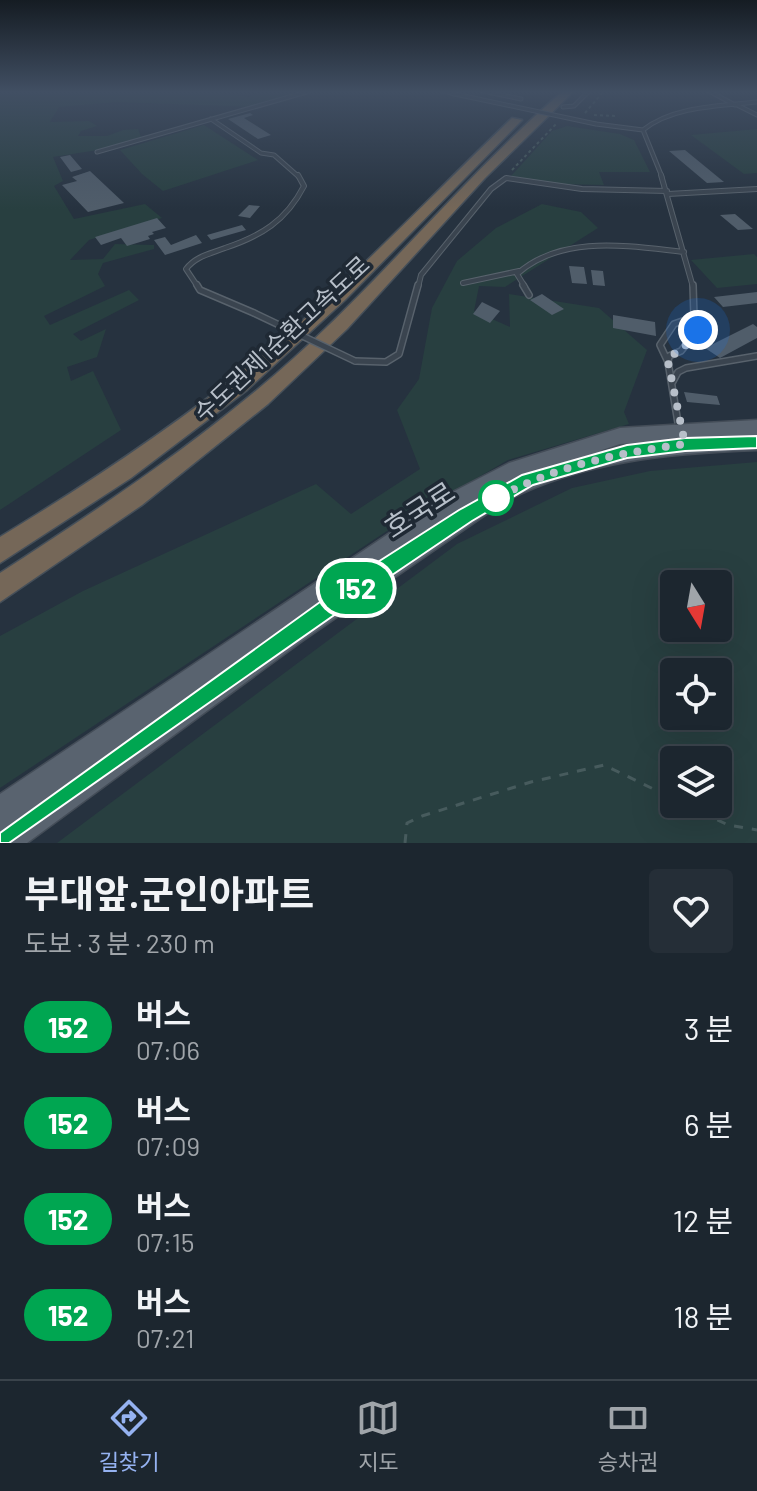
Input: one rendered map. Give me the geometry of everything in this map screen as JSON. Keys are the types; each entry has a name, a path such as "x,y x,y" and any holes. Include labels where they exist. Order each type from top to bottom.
{"highway":[{"name":"수도권제1순환고속도로","path":"0,551 128,468 233,391 315,319 505,130"},
{"name":"수도권제1순환고속도로","path":"0,589 200,449 255,403 338,327 526,130"}],"main road":[{"name":"호국로","path":"0,842 363,583 528,480 682,437 757,428"},
{"name":"호국로","path":"0,813 453,503 517,469 620,436 757,442"}],"lane":[{"path":"97,152 172,130"},
{"path":"228,130 261,153 274,155 298,175 304,186 268,232 193,260 186,269 200,290 355,361 386,362 399,354 421,275 482,200 506,178 582,189 667,193 757,189"},
{"path":"643,130 667,193 695,294 694,317 698,330 681,351 669,356 668,362"},
{"path":"463,283 519,271 558,251 614,246 684,252"},
{"path":"519,271 521,285 529,295"},
{"path":"682,437 668,362 660,345 674,324 694,317"},
{"path":"672,383 678,372 686,368 757,356"}],"path":[{"path":"506,178 547,130"},
{"path":"405,843 407,823 422,816 531,782 604,765 660,792"},
{"path":"714,818 728,825 757,830"}],"green space":[{"path":"0,130 83,130 78,136 107,136 122,130 139,130 141,137 98,150 53,157 63,181 54,186 74,219 145,204 162,218 89,240 70,260 103,259 115,244 154,245 154,249 103,263 98,274 105,286 44,316 50,325 129,290 139,300 73,334 81,341 106,329 97,357 67,367 71,381 93,371 121,430 0,510"},
{"path":"186,130 212,130 258,160 163,191 120,150"},
{"path":"596,130 620,134 634,140 650,172 599,172 604,185 558,184 511,176 552,131"},
{"path":"757,130 757,173 744,174 691,135"},
{"path":"542,204 581,212 598,228 505,287 479,286 474,311 510,327 509,294 599,308 647,350 624,412 629,424 508,460 396,525 0,788 0,636 83,591 316,484 351,514 420,469 397,410 419,379 432,308 457,261 496,228"},
{"path":"754,254 757,257 757,284 717,288 691,260"},
{"path":"757,462 757,843 57,843 457,544 572,488 650,471"}],"building":[{"path":"245,130 264,130 271,135 258,139"},
{"path":"685,150 724,182 707,183 669,151"},
{"path":"70,155 82,169 71,172 60,157"},
{"path":"90,171 124,203 88,212 62,185 77,181 72,177"},
{"path":"249,205 260,206 250,218 238,216"},
{"path":"735,214 753,229 738,230 720,215"},
{"path":"157,218 166,228 152,232 154,234 148,236 150,239 127,246 121,238 101,245 95,237"},
{"path":"242,225 246,230 211,240 207,235"},
{"path":"196,235 202,243 165,255 154,240 165,237 171,245"},
{"path":"569,266 584,267 587,284 572,283"},
{"path":"591,270 603,271 605,286 593,285"},
{"path":"757,292 757,303 723,307 714,297"},
{"path":"542,294 564,309 552,315 530,300"},
{"path":"482,302 500,311 490,323 473,314"},
{"path":"613,315 655,322 656,336 613,328"},
{"path":"753,324 757,327 757,338 720,358 705,348"},
{"path":"684,392 717,396 720,405 687,402"}],"bus line":[{"name":"152","path":"0,842 363,583 528,480 627,452 685,444 757,442"}],"route":[{"path":"496,498 486,504 528,480 627,452 685,444 679,430 668,362 669,356 681,351 698,330"}]}
